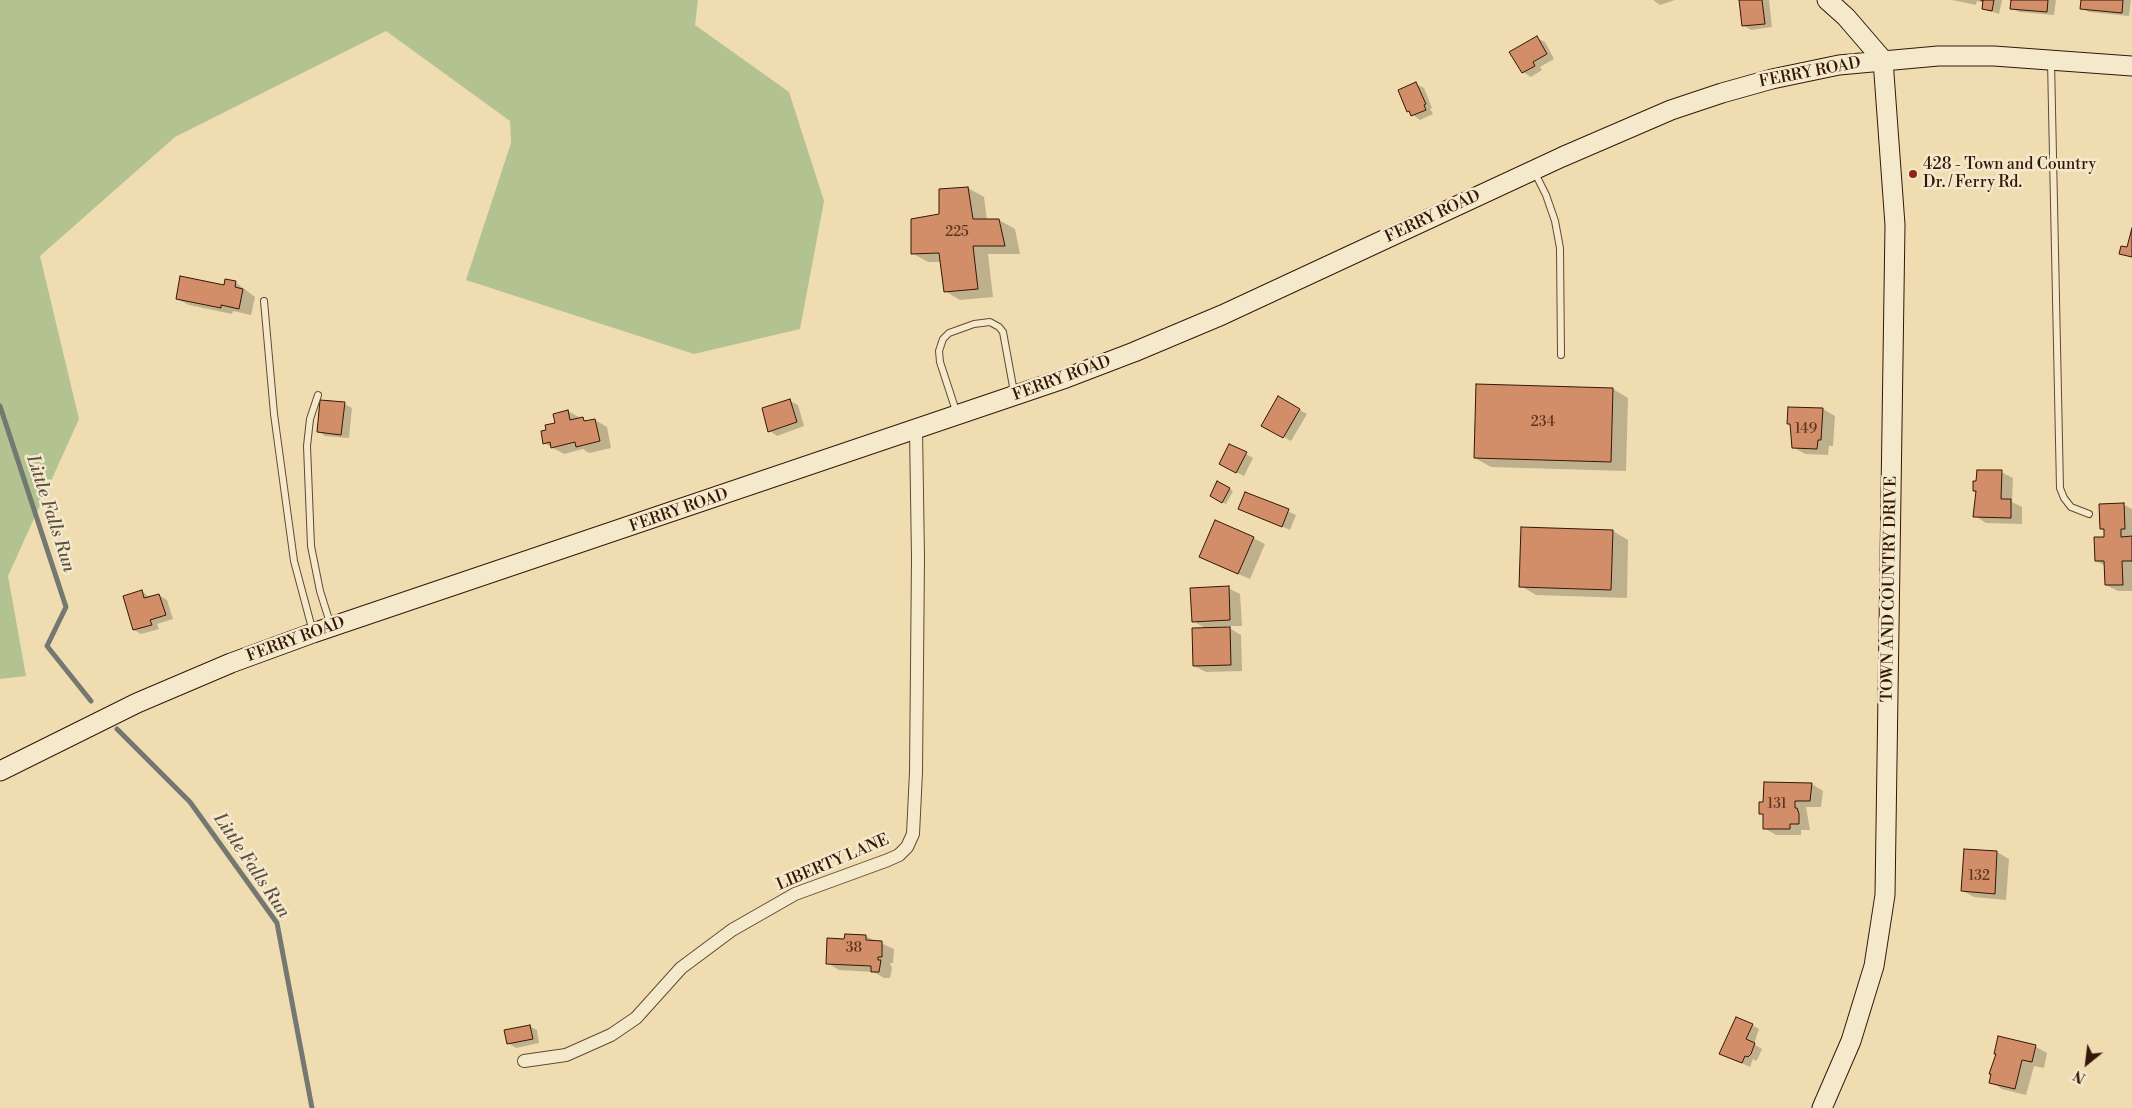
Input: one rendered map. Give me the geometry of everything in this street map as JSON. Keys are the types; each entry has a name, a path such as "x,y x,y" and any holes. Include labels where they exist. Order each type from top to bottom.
{"main road":[{"path":"1827,0 1846,18 1883,60"},
{"name":"FERRY ROAD","path":"0,771 137,703 231,663 332,627 958,416 1125,356 1222,315 1533,170 1671,110 1722,92 1839,65 1883,60 1948,56 2051,60 2132,66"},
{"name":"TOWN AND COUNTRY DRIVE","path":"1822,1108 1851,1041 1874,966 1885,895 1895,225 1883,60"}],"street":[{"name":"LIBERTY LANE","path":"524,1061 566,1055 611,1035 636,1018 681,968 732,930 795,894 888,860 899,855 907,847 913,834 916,762 918,568 916,430"}],"lane":[{"path":"2051,60 2060,488 2064,498 2071,507 2089,514"},
{"path":"1533,170 1546,195 1555,221 1560,248 1561,355"},
{"path":"264,301 274,414 294,561 313,634"},
{"path":"958,416 940,362 939,351 943,339 949,333 974,324 990,322 999,327 1003,332 1015,396"},
{"path":"318,395 310,419 307,446 310,546 320,591 332,627"}],"green space":[{"path":"0,0 698,0 695,25 789,92 824,201 800,329 694,354 466,280 511,143 510,121 386,31 175,137 40,256 79,419 8,576 26,676 0,679"}],"building":[{"path":"1739,0 1762,0 1765,24 1742,26"},
{"path":"1983,0 1994,0 1992,11 1982,9"},
{"path":"2011,0 2048,0 2047,12 2010,9"},
{"path":"2081,0 2123,0 2122,13 2080,9"},
{"path":"1537,36 1547,54 1533,62 1535,66 1522,73 1509,52"},
{"path":"1416,82 1426,104 1424,105 1426,110 1411,116 1409,111 1407,112 1398,90"},
{"path":"968,187 973,219 999,219 1005,246 973,246 978,289 944,292 939,253 911,254 911,219 939,214 939,189"},
{"path":"2132,228 2132,257 2119,254 2121,246 2127,247"},
{"path":"180,276 224,285 225,279 236,281 235,287 243,289 239,309 221,305 221,308 176,299"},
{"path":"1476,384 1613,388 1611,462 1474,458"},
{"path":"1278,396 1300,409 1283,438 1261,426"},
{"path":"790,399 797,422 768,432 762,408"},
{"path":"320,400 345,402 341,435 317,432"},
{"path":"1788,407 1823,408 1821,440 1818,440 1817,449 1792,448 1790,424 1787,424"},
{"path":"568,410 570,420 583,417 584,421 595,419 600,441 576,447 575,442 551,448 550,442 543,444 541,431 546,430 545,425 555,423 553,414"},
{"path":"1229,444 1247,452 1236,473 1219,464"},
{"path":"1977,470 2002,470 2001,499 2011,499 2011,518 1973,517 1976,491 1973,491 1973,481 1976,481"},
{"path":"1217,481 1230,488 1222,503 1210,496"},
{"path":"1245,492 1289,509 1282,527 1238,509"},
{"path":"2124,503 2125,529 2121,529 2121,537 2132,536 2132,561 2122,561 2123,585 2105,585 2104,561 2095,561 2094,537 2104,537 2104,529 2100,529 2099,504"},
{"path":"1215,520 1254,537 1238,574 1199,557"},
{"path":"1521,527 1613,530 1611,590 1519,587"},
{"path":"1229,586 1230,620 1192,622 1190,588"},
{"path":"142,590 144,598 159,594 166,615 150,620 152,625 133,630 123,596"},
{"path":"1230,627 1231,665 1193,666 1192,628"},
{"path":"1764,782 1812,783 1810,801 1795,801 1795,808 1797,808 1799,814 1799,824 1790,824 1790,829 1763,829 1763,814 1759,814 1759,802 1763,802"},
{"path":"1964,849 1997,851 1995,894 1961,891"},
{"path":"845,934 866,935 866,940 882,941 882,957 878,957 878,960 881,960 879,972 871,972 871,966 826,964 827,938 844,939"},
{"path":"1736,1017 1753,1024 1746,1039 1755,1043 1751,1054 1748,1057 1745,1056 1742,1063 1719,1054"},
{"path":"530,1025 533,1039 507,1044 504,1030"},
{"path":"1998,1036 2036,1045 2032,1062 2022,1060 2015,1089 1989,1083 1991,1074 1989,1074 1996,1054 1994,1054"}],"waterway":[{"name":"Little Falls Run","path":"0,406 66,607 47,646 91,701"},
{"name":"Little Falls Run","path":"117,729 190,802 277,923 312,1108"}],"place":[{"name":"428 - Town and Country Dr. / Ferry Rd.","path":"1913,174"}]}
